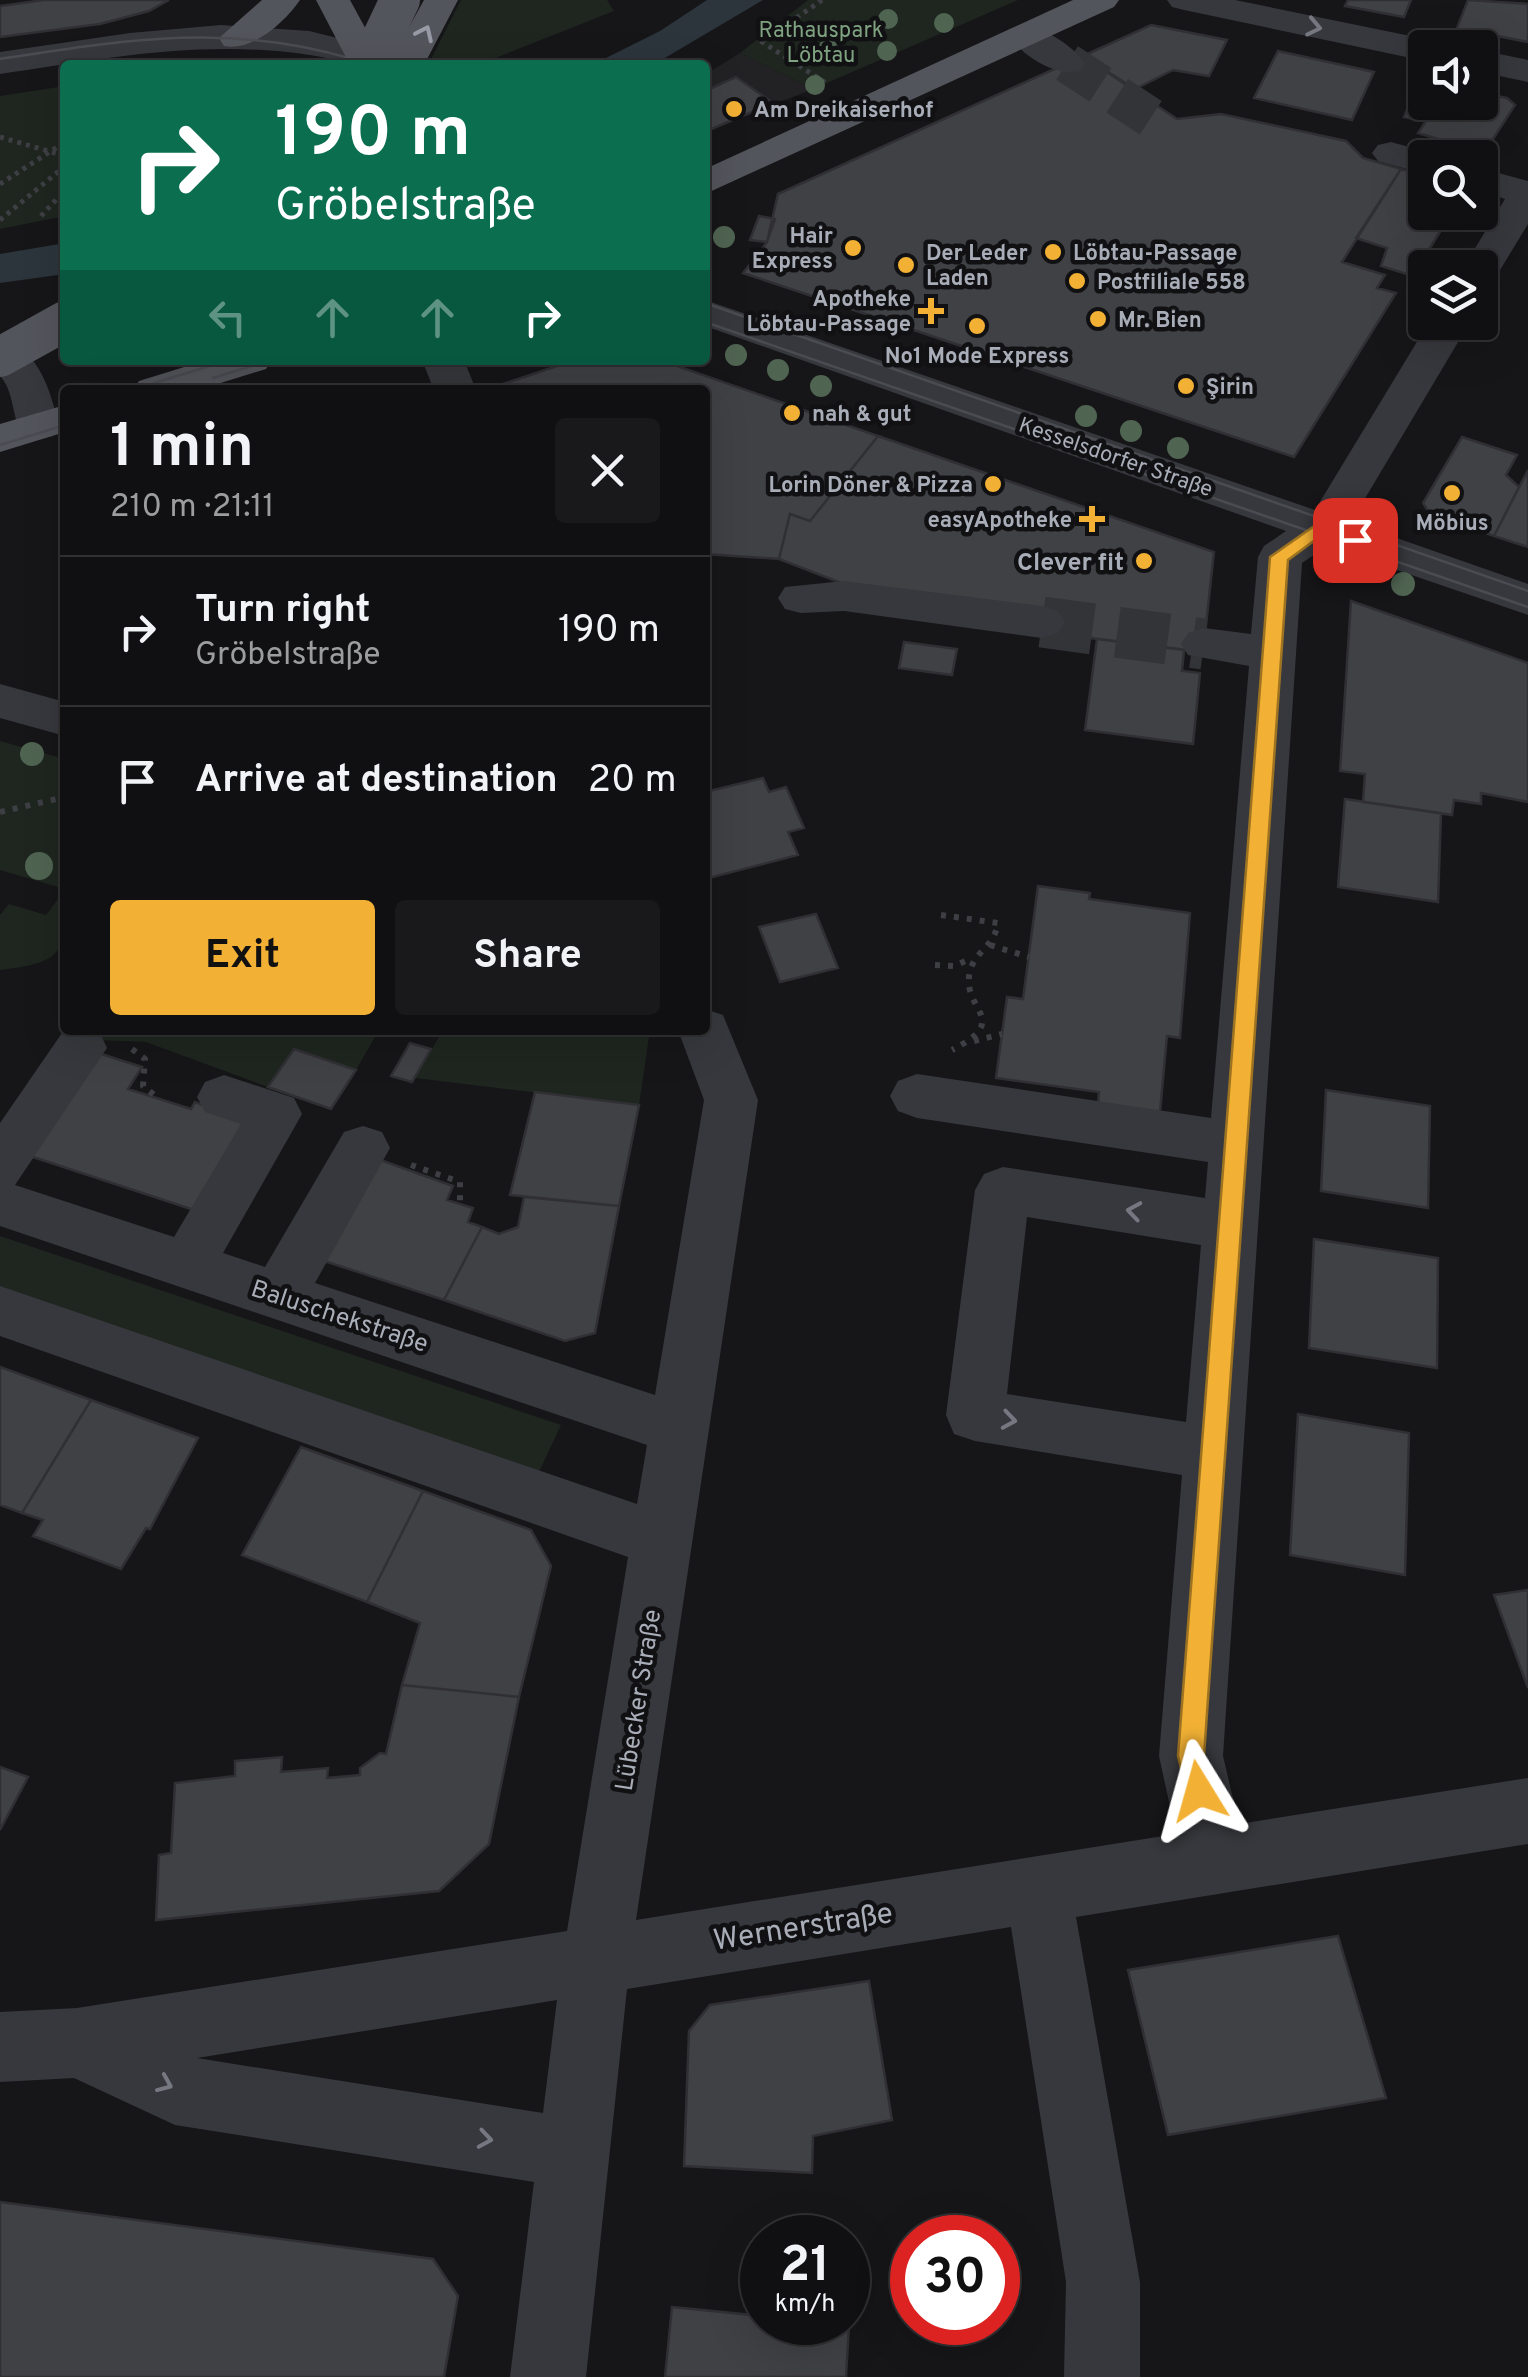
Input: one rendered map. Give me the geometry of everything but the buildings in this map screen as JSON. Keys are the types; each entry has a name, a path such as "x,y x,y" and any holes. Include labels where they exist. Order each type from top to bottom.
{"main road":[{"path":"243,0 245,52"},
{"path":"245,52 283,0"},
{"path":"332,0 358,58 382,38 400,0"},
{"path":"409,60 441,0"},
{"path":"710,181 1102,0"},
{"path":"0,354 60,324"},
{"path":"0,392 60,360"},
{"path":"170,385 235,365"}],"street":[{"path":"1184,0 1408,46"},
{"path":"1027,36 1067,63"},
{"path":"0,63 166,40 245,52 298,38 358,58"},
{"path":"1498,65 1528,71"},
{"path":"1493,250 1528,192 1498,184"},
{"name":"Kesselsdorfer Straße","path":"710,314 1528,600"},
{"path":"1215,1862 1191,1756 1280,557 1329,523 1439,340"},
{"path":"0,354 26,379 23,433"},
{"path":"801,598 844,596 1042,622"},
{"path":"1204,644 1272,653"},
{"path":"0,701 60,718"},
{"name":"Lübecker Straße","path":"548,2377 596,1958 731,1100 706,1035"},
{"path":"0,1167 81,1048"},
{"path":"917,1096 1236,1144"},
{"path":"187,1264 276,1114 224,1097"},
{"path":"279,1295 363,1148"},
{"path":"1214,1453 975,1415 1003,1190 1230,1226"},
{"name":"Baluschekstraße","path":"0,1202 679,1429"},
{"path":"0,1311 662,1542"},
{"name":"Wernerstraße","path":"0,2047 78,2042 1528,1811"},
{"path":"1038,1890 1103,2282 1102,2377"},
{"name":"Wernerstraße","path":"78,2042 175,2090 574,2153"}],"path":[{"path":"822,0 762,42 865,108"},
{"path":"0,138 60,155"},
{"path":"0,184 60,146"},
{"path":"0,220 60,170"},
{"path":"41,216 60,195"},
{"path":"0,812 60,799"},
{"path":"935,965 954,966 973,958 995,940 998,923 941,915"},
{"path":"989,945 1029,957"},
{"path":"973,958 968,982 979,1000 983,1024 973,1041"},
{"path":"948,1052 1002,1034"},
{"path":"363,1148 460,1182 460,1204"}],"shaded area":[{"path":"707,0 763,0 661,60 602,60 660,31"},
{"path":"740,53 813,89 710,130 710,72"},
{"path":"60,244 60,275 0,283 0,254"}],"green space":[{"path":"461,0 607,0 614,11 491,60 431,60"},
{"name":"Rathauspark Löbtau","path":"808,0 1018,0 813,89 740,53"},
{"path":"60,87 60,217 0,229 0,96"},
{"path":"0,741 60,758 60,888 0,870"},
{"path":"60,897 57,951 38,963 0,970 0,915 9,904 46,915"},
{"path":"93,1035 376,1035 356,1070 294,1049 268,1087 146,1042 97,1040"},
{"path":"440,1035 649,1035 639,1105 415,1078"},
{"path":"0,1236 561,1425 538,1474 0,1289"}],"tunnel":[{"path":"1067,63 1162,125"},
{"path":"1042,622 1204,644"}],"tram line":[{"path":"0,59 176,38 263,41 352,59"},
{"path":"710,305 1528,591"},
{"path":"710,324 1528,607"},
{"path":"148,385 213,365"},
{"path":"213,378 255,365"},
{"path":"0,445 60,427"}],"place":[{"name":"Am Dreikaiserhof","path":"734,109"},
{"name":"Hair Express","path":"853,248"},
{"name":"Löbtau-Passage","path":"1053,252"},
{"name":"Der Leder Laden","path":"906,265"},
{"name":"Postfiliale 558","path":"1077,281"},
{"name":"Apotheke Löbtau-Passage","path":"931,311"},
{"name":"Mr. Bien","path":"1098,319"},
{"name":"No1 Mode Express","path":"977,326"},
{"name":"Şirin","path":"1186,386"},
{"name":"nah & gut","path":"792,413"},
{"name":"Lorin Döner & Pizza","path":"993,484"},
{"name":"Möbius","path":"1452,493"},
{"name":"easyApotheke","path":"1092,519"},
{"name":"Clever fit","path":"1144,561"}],"route":[{"path":"1199,1791 1191,1756 1280,557 1320,528 1355,540"}]}
